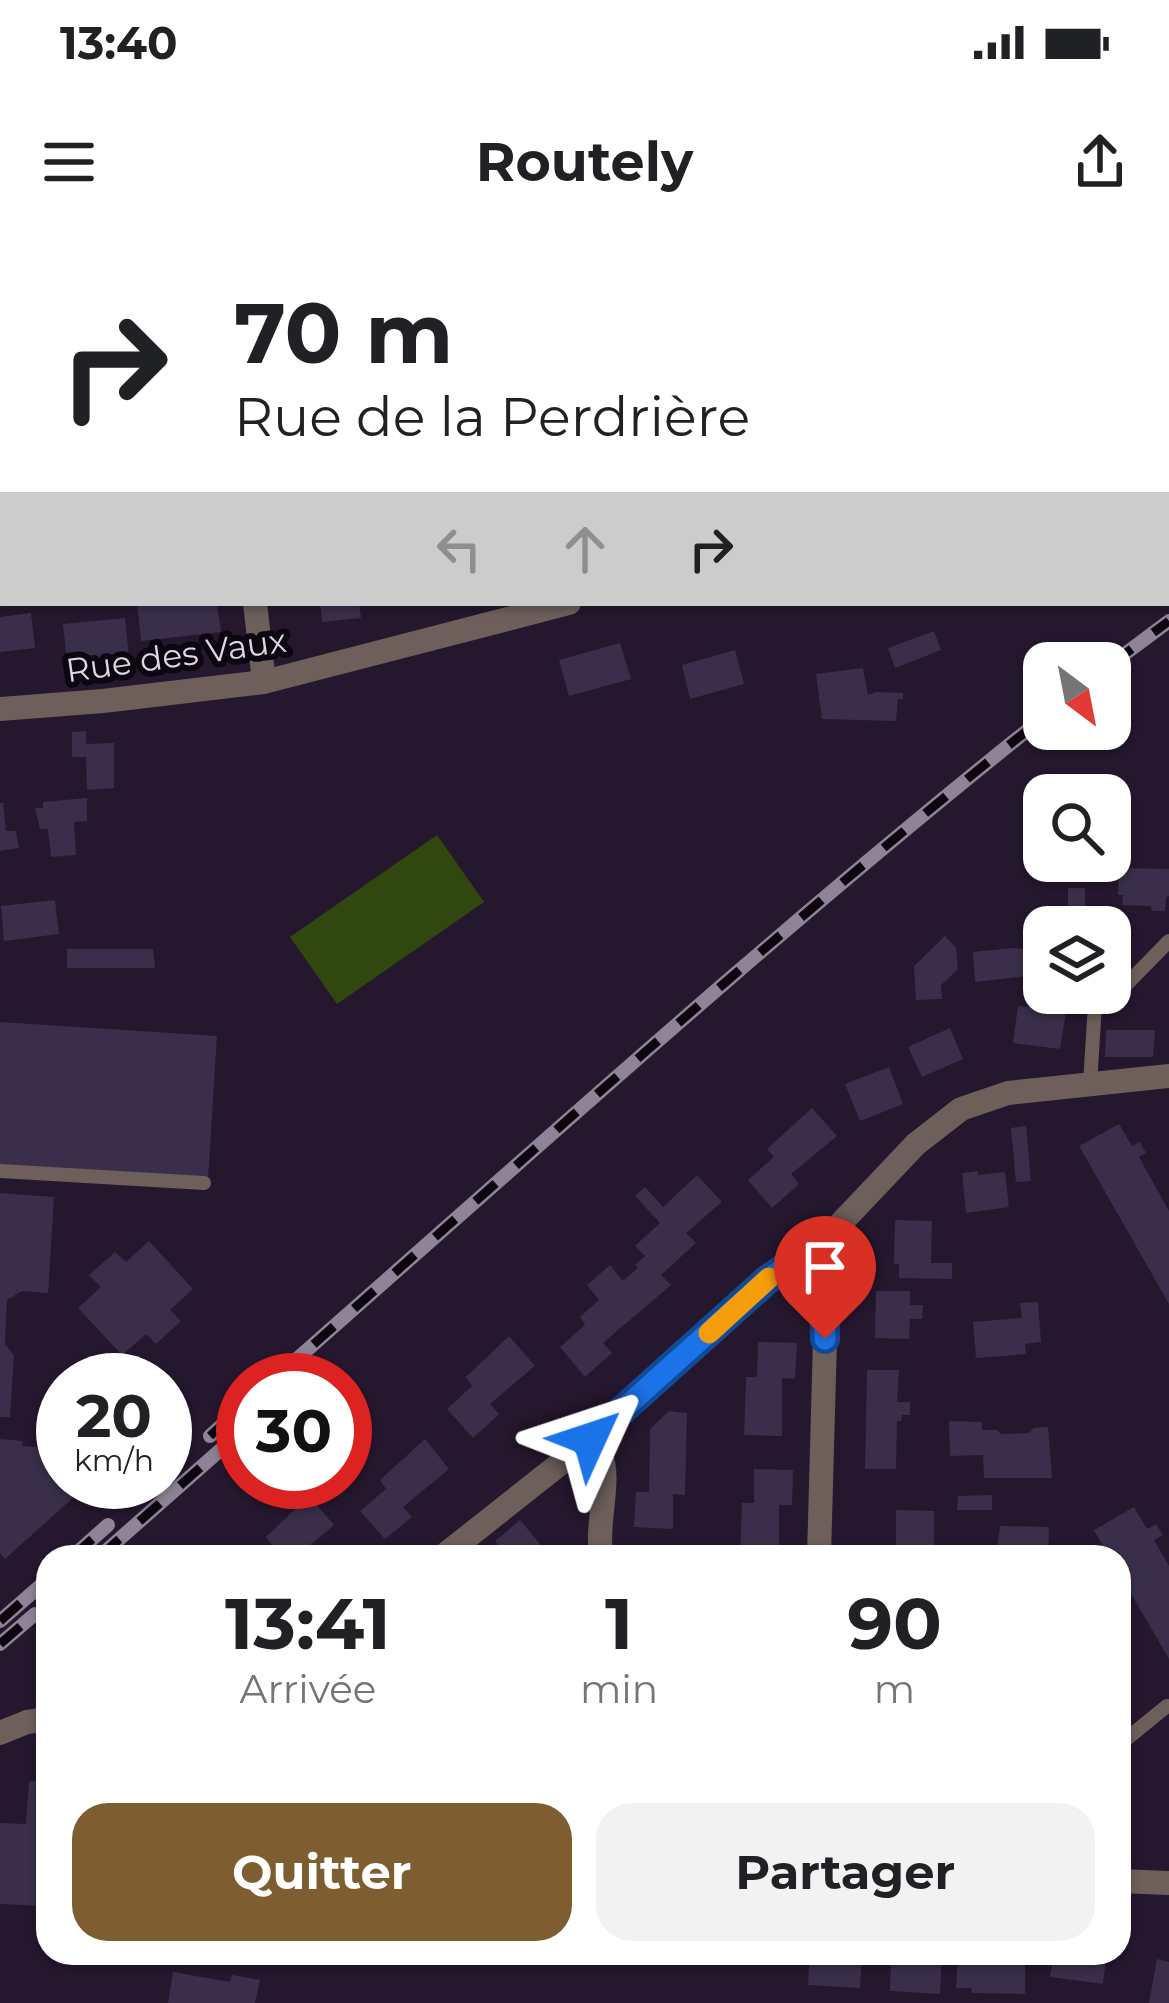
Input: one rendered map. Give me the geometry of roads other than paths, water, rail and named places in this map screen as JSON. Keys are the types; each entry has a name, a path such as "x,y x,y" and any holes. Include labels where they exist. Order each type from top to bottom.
{"street":[{"path":"255,606 264,682"},
{"name":"Rue des Vaux","path":"0,709 264,682 557,606"},
{"path":"457,1545 590,1439 767,1280 824,1240 916,1144 961,1109 1008,1093 1169,1076"},
{"path":"819,1545 824,1240"},
{"path":"590,1439 602,1455 604,1476 599,1545"},
{"path":"0,1733 36,1721"},
{"path":"1131,1881 1169,1883"}],"lane":[{"path":"1090,1084 1095,1004 1119,992 1169,941"},
{"path":"0,1172 204,1183"},
{"path":"1131,1735 1166,1706"}],"railway":[{"path":"1131,649 1169,621"},
{"path":"304,1353 751,960 1023,734"},
{"path":"210,1436 216,1431"},
{"path":"113,1545 216,1454"},
{"path":"86,1545 108,1525"},
{"path":"0,1621 36,1590"},
{"path":"0,1644 35,1614"}]}
